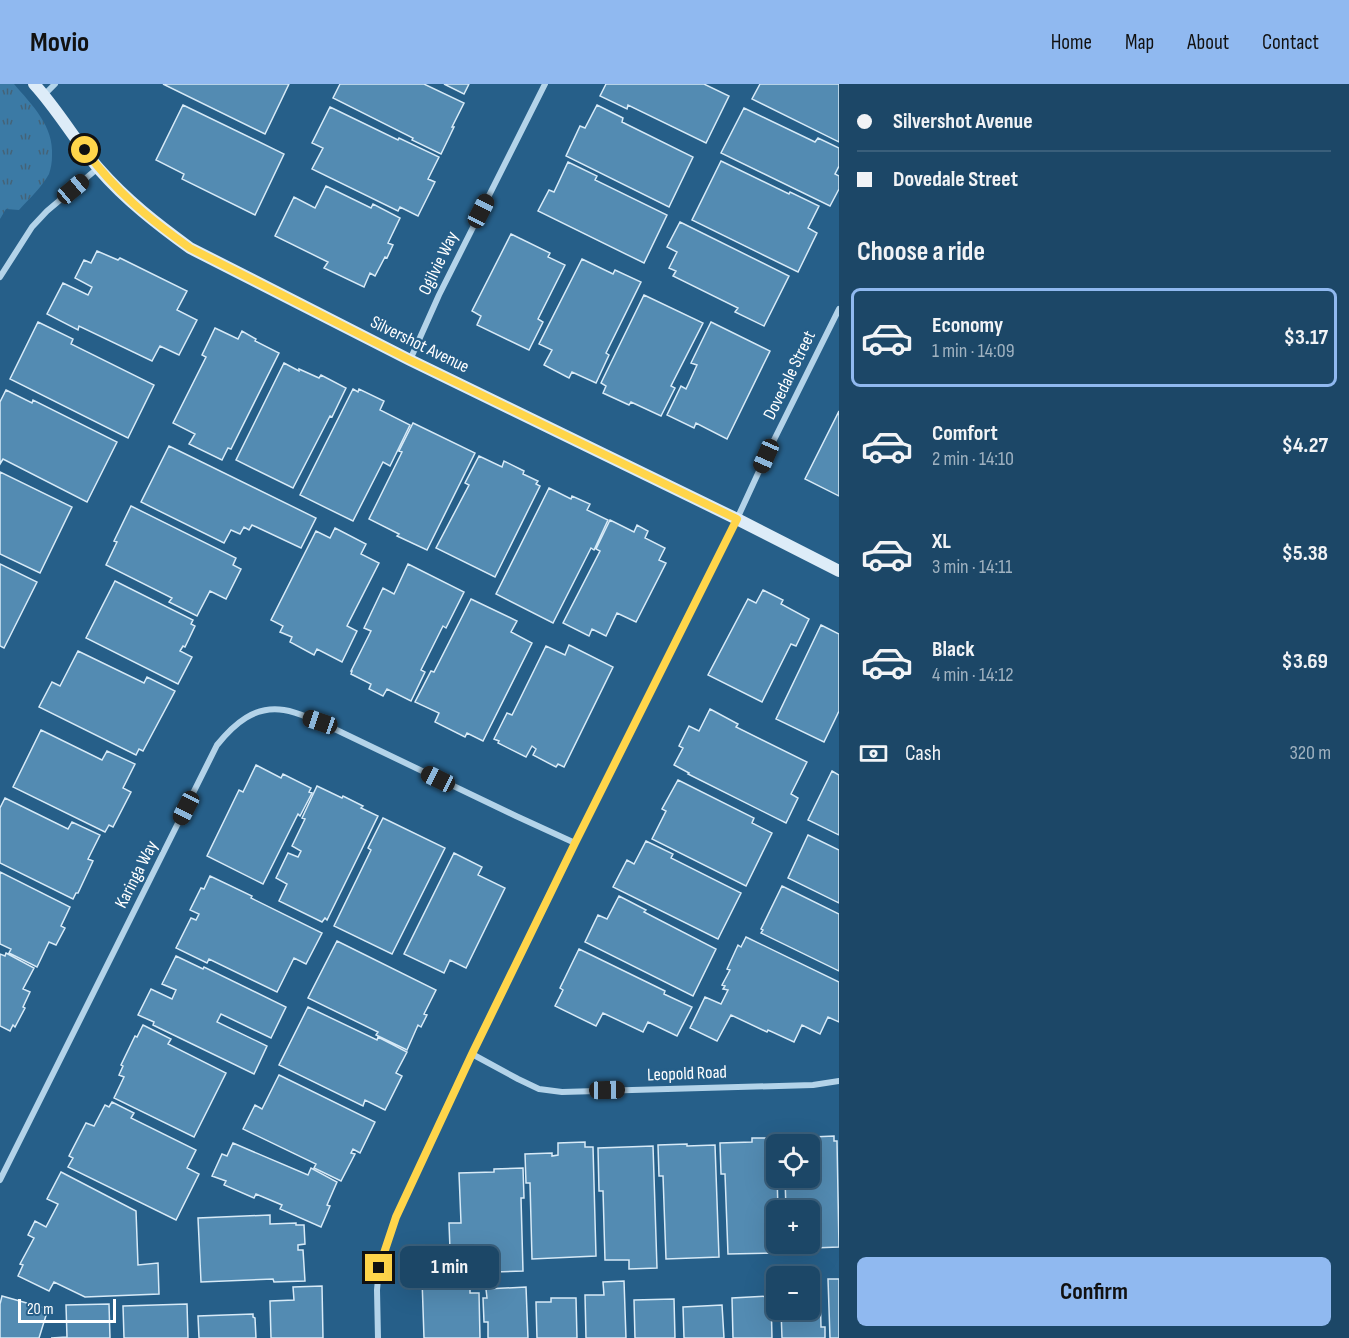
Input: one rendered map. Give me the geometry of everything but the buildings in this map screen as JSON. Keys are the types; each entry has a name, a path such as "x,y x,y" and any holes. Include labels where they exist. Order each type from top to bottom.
{"street":[{"name":"Silvershot Avenue","path":"33,84 44,95 98,168 131,203 190,248 410,360 839,571"},
{"path":"44,95 55,84"},
{"name":"Ogilvie Way","path":"410,360 439,295 544,84"},
{"path":"0,277 32,227 47,211 98,168"},
{"name":"Dovedale Street","path":"378,1338 379,1268 396,1217 472,1054 839,309"},
{"name":"Karinga Way","path":"0,1180 217,746 233,726 248,716 267,709 276,709 320,722 575,843"},
{"name":"Leopold Road","path":"472,1054 539,1089 561,1092 813,1085 839,1082"}],"green space":[{"path":"0,84 14,84 34,108 46,126 52,145 52,156 49,174 39,188 19,210 6,209 0,219"}],"route":[{"path":"85,150 98,168 131,203 190,248 410,360 737,519 472,1054 396,1217 379,1268"}]}
